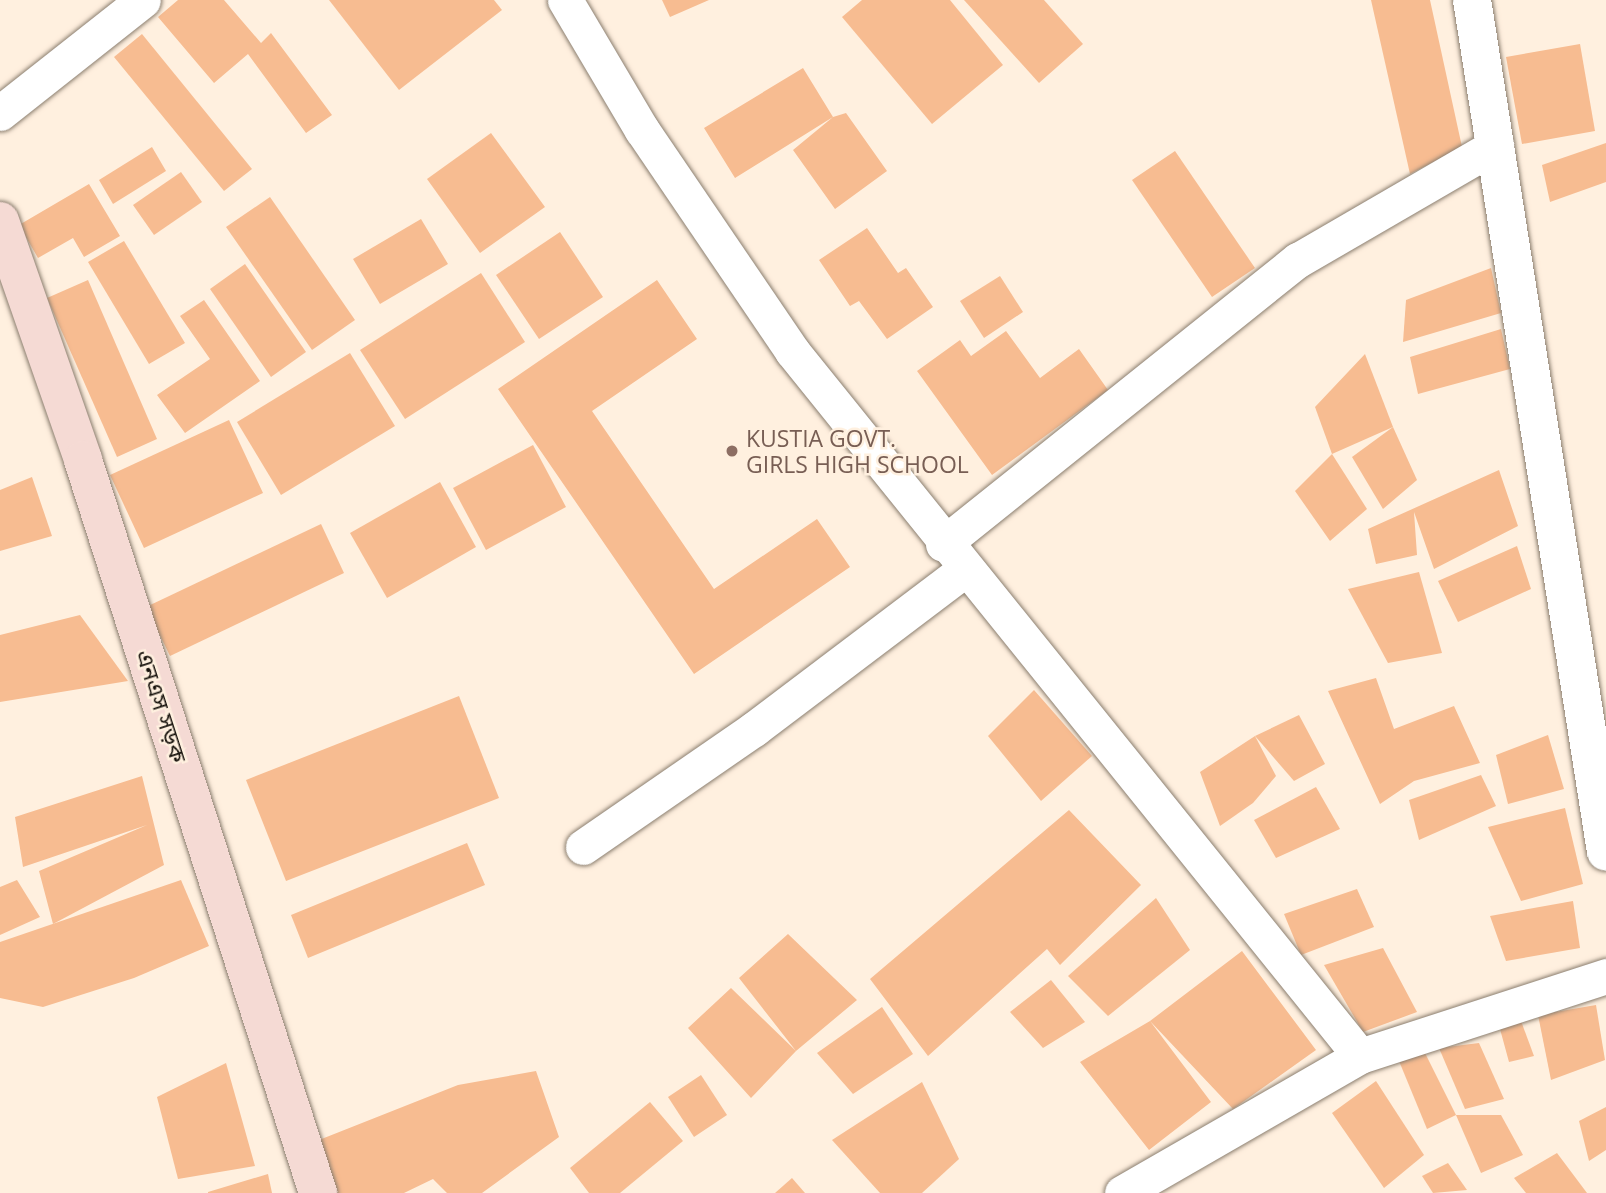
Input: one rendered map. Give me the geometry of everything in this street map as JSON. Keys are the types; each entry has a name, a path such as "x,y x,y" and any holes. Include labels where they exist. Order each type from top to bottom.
{"main road":[{"name":"এনএস সড়ক","path":"0,221 83,460 318,1193"}],"street":[{"path":"0,113 143,0"},
{"path":"565,0 642,130 792,351 953,557 1360,1056"},
{"path":"1472,0 1606,852"},
{"path":"583,847 754,729 1298,260 1496,145"},
{"path":"1122,1193 1360,1056 1606,976"}],"building":[{"path":"178,0 224,0 261,43 271,33 332,115 306,133 248,54 214,83 158,17"},
{"path":"329,0 494,0 502,10 399,90"},
{"path":"662,0 709,0 670,17"},
{"path":"862,0 950,0 1003,65 932,124 842,17"},
{"path":"964,0 1044,0 1083,44 1039,83"},
{"path":"1371,0 1430,0 1462,147 1410,174"},
{"path":"142,34 252,169 224,191 114,57"},
{"path":"1580,44 1595,131 1522,144 1506,57"},
{"path":"803,68 833,117 735,178 704,128"},
{"path":"846,113 887,171 835,209 793,150 833,117"},
{"path":"491,133 545,207 480,253 427,179"},
{"path":"1606,143 1606,182 1550,202 1542,165"},
{"path":"152,147 166,171 113,204 99,180"},
{"path":"1175,151 1255,268 1212,297 1132,180"},
{"path":"181,172 202,202 154,235 133,205"},
{"path":"89,184 120,236 84,257 73,238 38,258 19,225"},
{"path":"270,197 355,320 312,350 226,227"},
{"path":"421,219 448,264 380,304 353,259"},
{"path":"867,228 898,273 906,268 933,307 887,339 859,301 850,306 819,260"},
{"path":"560,232 603,297 539,339 496,275"},
{"path":"124,241 185,343 149,364 88,262"},
{"path":"245,264 306,352 271,377 210,289"},
{"path":"1491,268 1501,313 1403,342 1406,300"},
{"path":"481,273 525,342 405,419 360,350"},
{"path":"1000,276 1023,312 984,338 960,301"},
{"path":"88,280 157,439 117,457 47,298"},
{"path":"657,280 697,339 592,411 714,589 817,519 850,567 694,674 498,389"},
{"path":"204,300 260,381 185,433 157,395 210,359 180,316"},
{"path":"1501,329 1510,369 1418,394 1410,357"},
{"path":"1006,331 1040,378 1079,349 1108,390 992,475 917,371 960,340 971,356"},
{"path":"350,353 395,426 281,495 237,422"},
{"path":"1365,354 1393,427 1332,454 1315,407"},
{"path":"229,420 263,493 144,548 110,475"},
{"path":"1393,427 1417,480 1383,509 1352,457"},
{"path":"533,445 566,507 486,550 453,488"},
{"path":"1332,454 1367,509 1330,541 1295,491"},
{"path":"1499,470 1518,526 1434,569 1414,512 1417,555 1376,564 1368,529"},
{"path":"32,477 52,536 0,551 0,490"},
{"path":"440,482 476,547 387,598 350,533"},
{"path":"321,524 344,573 170,656 146,607"},
{"path":"1517,546 1531,589 1458,622 1438,581"},
{"path":"1419,572 1442,653 1388,663 1348,589"},
{"path":"80,615 128,681 0,702 0,635"},
{"path":"1376,678 1394,729 1454,706 1480,763 1414,781 1380,804 1328,691"},
{"path":"1034,690 1092,756 1041,801 988,736"},
{"path":"459,696 499,798 286,881 246,780"},
{"path":"1299,715 1325,764 1294,781 1255,736"},
{"path":"1548,735 1564,789 1508,804 1496,755"},
{"path":"1255,736 1276,776 1253,803 1220,826 1200,772"},
{"path":"1481,775 1496,806 1419,840 1409,800"},
{"path":"142,776 164,865 53,924 39,871 147,825 23,867 15,817"},
{"path":"1316,787 1340,829 1276,858 1254,820"},
{"path":"1565,808 1583,884 1521,901 1488,827"},
{"path":"1069,810 1141,885 1060,965 1047,949 928,1056 870,979"},
{"path":"467,843 485,885 308,958 291,915"},
{"path":"17,880 40,917 0,935 0,887"},
{"path":"181,880 209,946 134,978 43,1007 0,998 0,942"},
{"path":"1357,889 1374,927 1301,955 1284,914"},
{"path":"1156,898 1190,950 1108,1016 1068,976"},
{"path":"1573,901 1580,948 1506,961 1490,916"},
{"path":"788,934 857,1000 796,1051 739,978"},
{"path":"1383,948 1417,1012 1363,1032 1324,965"},
{"path":"1242,951 1316,1050 1233,1109 1150,1021"},
{"path":"1051,980 1085,1022 1043,1048 1010,1012"},
{"path":"731,988 796,1051 751,1098 688,1028"},
{"path":"1596,1005 1605,1060 1551,1080 1538,1015"},
{"path":"882,1007 913,1054 853,1094 817,1053"},
{"path":"1150,1021 1211,1102 1149,1150 1080,1062"},
{"path":"1521,1021 1534,1056 1509,1062 1500,1029"},
{"path":"1479,1043 1504,1099 1465,1109 1439,1048"},
{"path":"1424,1051 1456,1115 1427,1129 1399,1061"},
{"path":"226,1063 255,1166 178,1179 157,1097"},
{"path":"536,1071 559,1137 482,1193 447,1193 433,1179 404,1193 333,1193 319,1140 458,1085"},
{"path":"701,1075 727,1115 694,1137 668,1097"},
{"path":"1376,1081 1424,1155 1384,1188 1332,1113"},
{"path":"922,1082 959,1159 922,1193 880,1193 832,1140"},
{"path":"650,1102 683,1141 620,1193 589,1193 570,1168"},
{"path":"1606,1107 1606,1150 1589,1161 1579,1121"},
{"path":"1456,1115 1501,1115 1523,1155 1481,1173"},
{"path":"1557,1153 1587,1193 1526,1193 1514,1178"},
{"path":"1448,1163 1467,1190 1433,1193 1422,1176"},
{"path":"268,1174 272,1193 208,1193 208,1192"},
{"path":"792,1178 805,1193 775,1193"}],"place":[{"name":"KUSTIA GOVT. GIRLS HIGH SCHOOL","path":"732,451"}]}
